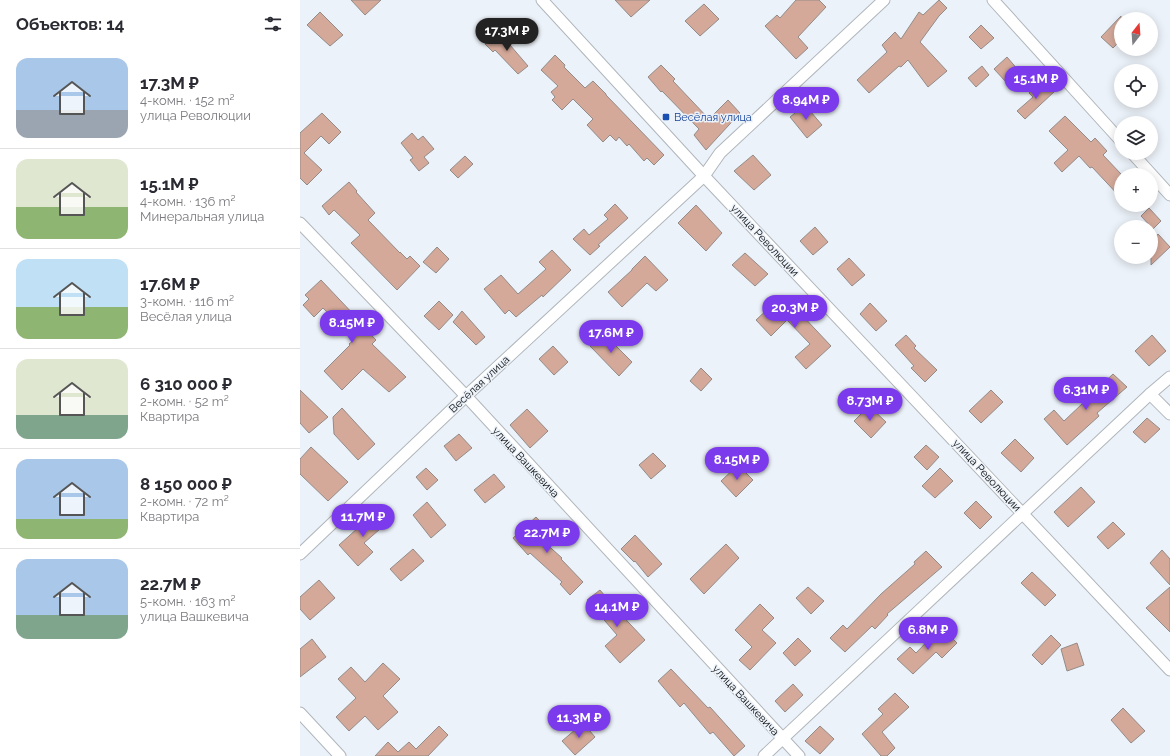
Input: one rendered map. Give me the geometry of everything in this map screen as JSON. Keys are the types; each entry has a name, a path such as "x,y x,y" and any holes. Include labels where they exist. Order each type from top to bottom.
{"street":[{"name":"улица Революции","path":"542,0 704,176 1170,670"},
{"name":"Весёлая улица","path":"300,554 466,396 704,176 720,153 884,0"},
{"path":"993,0 1114,133"},
{"path":"1138,160 1170,195"},
{"name":"улица Вашкевича","path":"300,223 466,396 799,756"},
{"path":"764,756 1150,394 1170,377"},
{"path":"1150,394 1170,414"},
{"path":"300,713 340,756"}],"building":[{"path":"351,0 381,0 365,15"},
{"path":"615,0 650,0 631,17"},
{"path":"796,0 819,0 826,7 798,37 808,48 796,59 765,26 777,15 780,18"},
{"path":"939,0 947,8 939,16 920,42 947,71 928,87 908,60 901,67 899,66 869,93 857,80 887,52 882,45 895,32 901,39 919,12 923,15"},
{"path":"704,4 719,19 700,36 685,21"},
{"path":"320,12 343,35 330,46 307,25"},
{"path":"1114,23 1114,47 1113,48 1101,37"},
{"path":"981,25 994,38 981,49 969,37"},
{"path":"498,31 528,66 518,74 495,50 493,52 485,44"},
{"path":"555,55 565,65 564,67 585,88 593,81 664,155 654,165 647,158 644,161 629,144 627,146 619,137 616,141 610,135 603,142 587,125 593,119 573,99 562,110 552,100 555,97 551,92 558,86 541,70"},
{"path":"1007,57 1019,71 1006,82 994,69"},
{"path":"661,65 675,79 673,81 709,119 728,100 740,113 706,150 694,135 699,129 662,91 661,92 648,77"},
{"path":"982,66 989,75 976,87 968,78"},
{"path":"1048,83 1055,91 1025,119 1017,111 1033,97 1029,93 1037,85 1041,89"},
{"path":"805,105 822,125 807,138 790,117"},
{"path":"322,113 341,132 329,144 321,136 304,153 322,170 307,185 300,178 300,133"},
{"path":"1065,116 1091,142 1095,138 1107,151 1103,155 1115,168 1114,168 1114,191 1092,167 1090,168 1079,156 1062,172 1054,163 1068,150 1049,131"},
{"path":"412,133 418,140 423,136 434,149 424,157 429,163 419,171 410,160 413,158 401,143"},
{"path":"753,155 771,175 754,190 734,171"},
{"path":"465,156 473,164 458,178 450,170"},
{"path":"349,182 375,213 368,220 400,253 407,259 410,256 420,266 397,290 351,243 360,235 334,210 329,215 322,206"},
{"path":"615,204 628,218 598,245 600,246 590,255 573,239 584,229 589,235 608,219 604,215"},
{"path":"696,205 722,233 706,251 678,223"},
{"path":"1145,212 1153,212 1161,221 1158,224 1158,220 1145,220 1141,216"},
{"path":"815,227 828,242 813,255 800,241"},
{"path":"1158,234 1170,247 1158,258"},
{"path":"437,247 449,259 436,273 423,262"},
{"path":"552,250 571,270 543,297 542,295 516,317 509,310 505,314 484,289 501,275 518,294 546,269 539,262"},
{"path":"745,253 768,274 755,286 732,265"},
{"path":"645,256 668,280 656,291 647,283 622,307 608,292"},
{"path":"849,258 865,275 852,286 837,269"},
{"path":"321,280 376,340 372,344 406,377 389,392 363,369 342,390 324,371 354,340 323,308 314,317 303,305 309,299 305,295"},
{"path":"783,295 831,346 806,369 795,357 810,344 787,320 771,336 756,320"},
{"path":"439,301 453,315 439,330 424,316"},
{"path":"870,303 887,321 876,331 860,314"},
{"path":"462,311 485,337 476,345 453,322"},
{"path":"602,332 632,362 619,376 590,346"},
{"path":"906,335 916,346 914,348 937,370 925,382 911,368 914,366 895,345"},
{"path":"1152,335 1166,351 1149,366 1135,351"},
{"path":"553,346 568,362 554,375 539,359"},
{"path":"701,368 712,379 701,391 690,381"},
{"path":"1113,374 1127,387 1097,413 1099,416 1067,445 1044,419 1054,410 1064,421"},
{"path":"300,390 328,417 309,433 300,423"},
{"path":"991,390 1003,402 981,423 969,411"},
{"path":"869,406 886,422 871,438 854,421"},
{"path":"342,408 375,444 358,460 334,434 333,417"},
{"path":"527,409 548,431 530,448 510,425"},
{"path":"1147,418 1160,429 1145,443 1133,432"},
{"path":"459,434 472,448 456,461 444,446"},
{"path":"1015,439 1034,458 1021,472 1001,453"},
{"path":"926,445 939,457 927,470 914,457"},
{"path":"311,447 348,482 328,501 300,474 300,459"},
{"path":"653,453 666,466 651,479 639,465"},
{"path":"738,465 753,480 736,497 721,481"},
{"path":"426,468 438,480 427,490 416,477"},
{"path":"940,468 953,481 935,498 922,486"},
{"path":"494,474 505,487 485,503 474,490"},
{"path":"1081,487 1095,502 1068,527 1054,512"},
{"path":"976,501 992,517 980,529 964,513"},
{"path":"427,502 446,525 431,538 413,515"},
{"path":"378,510 388,522 364,543 373,552 358,566 339,545"},
{"path":"536,517 551,533 543,541 562,558 561,559 583,582 570,595 560,584 562,582 530,553 528,555 513,538"},
{"path":"1113,522 1125,534 1108,549 1097,537"},
{"path":"635,535 662,564 648,577 635,561 634,562 621,549"},
{"path":"726,544 739,558 704,594 690,579"},
{"path":"413,549 424,561 401,581 390,569"},
{"path":"1162,550 1170,559 1170,585 1150,563"},
{"path":"926,551 942,567 887,614 888,615 875,629 872,626 845,652 830,638 843,625 847,629 881,594 915,564 914,562"},
{"path":"1032,572 1056,595 1045,606 1021,583"},
{"path":"319,580 335,598 310,620 300,609 300,597"},
{"path":"808,587 824,601 811,614 796,598"},
{"path":"1170,587 1170,632 1146,608"},
{"path":"600,590 645,640 620,663 605,646 617,635 587,600"},
{"path":"760,604 774,618 762,630 776,643 750,670 739,660 752,647 735,630"},
{"path":"941,627 957,643 942,658 936,652 913,674 897,659 910,647 916,653"},
{"path":"1051,635 1061,645 1042,665 1032,655"},
{"path":"798,638 811,651 795,666 783,653"},
{"path":"312,639 326,657 300,677 300,649"},
{"path":"1077,643 1084,665 1067,671 1061,649"},
{"path":"383,663 400,679 383,696 398,712 378,730 365,716 349,731 336,717 356,698 338,679 351,667 365,682"},
{"path":"671,669 708,708 710,707 745,746 734,756 713,732 710,734 684,703 680,707 658,681"},
{"path":"793,684 803,695 785,712 775,701"},
{"path":"895,693 909,707 882,732 895,748 887,756 881,756 862,734 883,714 878,709"},
{"path":"1123,708 1145,731 1131,743 1111,720"},
{"path":"583,723 595,737 575,755 562,741"},
{"path":"439,726 448,735 428,756 375,756 388,742 398,752 409,742 416,749"},
{"path":"820,726 834,739 820,754 805,741"}],"place":[{"name":"Весёлая улица","path":"666,117"}]}
